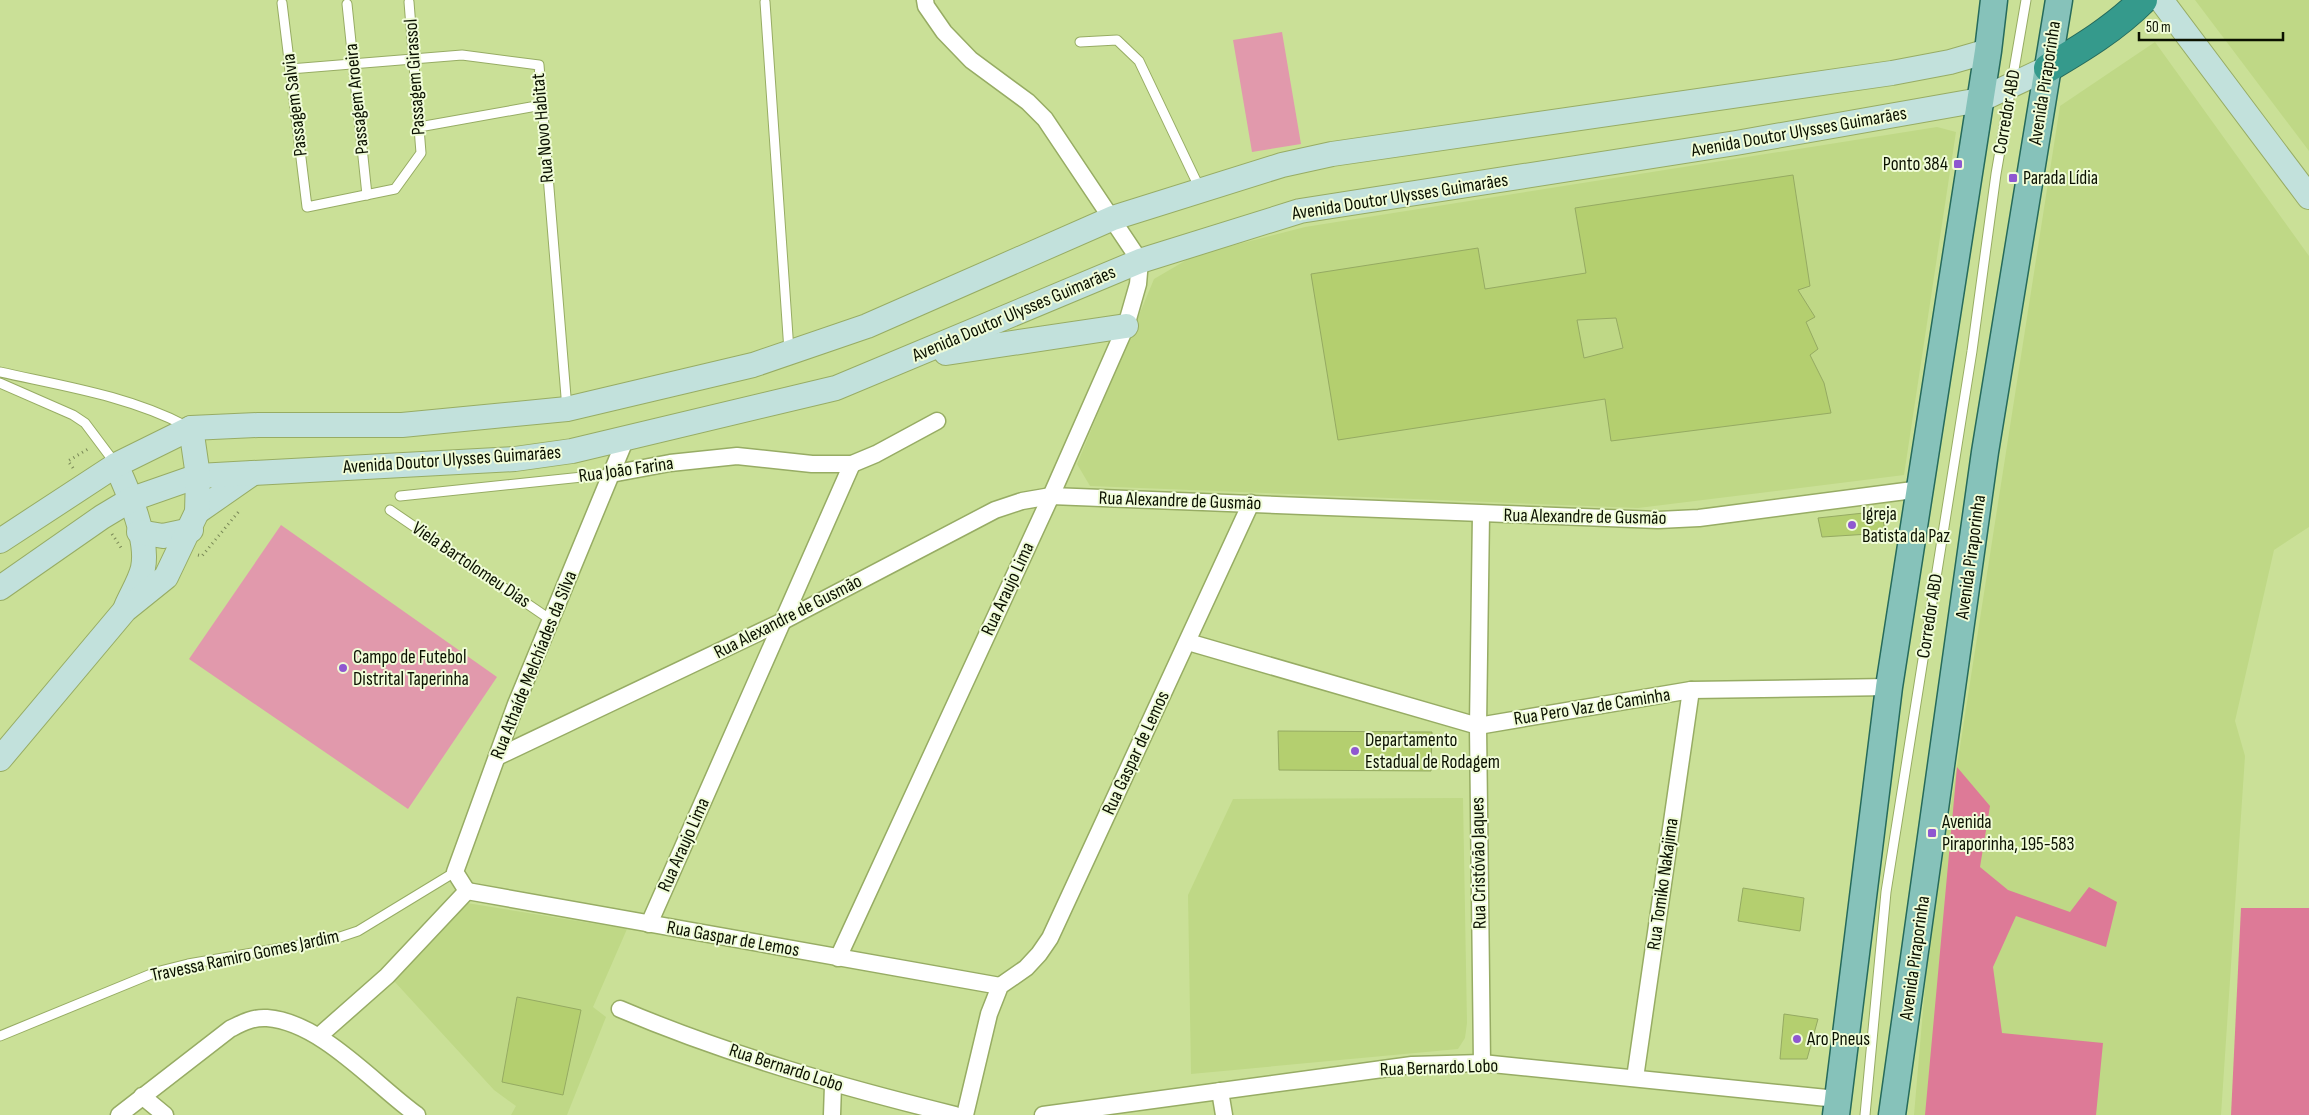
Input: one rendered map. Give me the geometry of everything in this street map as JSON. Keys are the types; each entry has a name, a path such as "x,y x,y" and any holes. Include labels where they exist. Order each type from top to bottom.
{"highway":[{"path":"2048,68 2088,44 2121,20 2143,0"}],"main road":[{"path":"1837,1107 1889,686 1921,489 1988,51 1994,0"},
{"name":"Avenida Piraporinha","path":"1892,1115 1986,452 2059,0"},
{"path":"2161,0 2309,197"},
{"name":"Avenida Doutor Ulysses Guimarães","path":"0,541 116,465 191,428 258,425 402,425 567,409 753,365 790,354 867,326 1113,218 1282,165 1332,154 1833,82 1950,62 1988,51"},
{"name":"Avenida Doutor Ulysses Guimarães","path":"0,588 102,517 132,499 198,476 515,459 572,451 836,388 912,358 1140,261 1300,211 1736,143 1980,100 2048,68"},
{"path":"912,358 1126,326"},
{"path":"0,759 125,610 166,577 194,521 198,476 191,428"},
{"path":"116,465 132,499 144,555 143,569 125,610"},
{"path":"139,532 164,536 194,521 253,473"}],"street":[{"path":"925,0 926,6 944,32 971,60 1028,102 1045,120 1113,218 1140,261"},
{"name":"Rua Araujo Lima","path":"838,958 1126,326 1138,284 1140,261"},
{"path":"852,464 876,454 937,421"},
{"name":"Rua Athaíde Melchíades da Silva","path":"455,872 497,757 626,438"},
{"name":"Rua João Farina","path":"611,474 670,463 737,456 812,464 852,464"},
{"name":"Rua Araujo Lima","path":"649,924 852,464"},
{"name":"Rua Alexandre de Gusmão","path":"497,757 783,621 995,510 1022,501 1050,496 1658,520 1699,518 1921,489"},
{"name":"Rua Gaspar de Lemos","path":"467,891 1000,986 1026,968 1040,954 1050,938 1251,504"},
{"name":"Rua Cristóvão Jaques","path":"1481,514 1478,726 1482,1063"},
{"name":"Rua Pero Vaz de Caminha","path":"1188,642 1478,726 1691,690 1889,686"},
{"name":"Rua Tomiko Nakajima","path":"1635,1078 1691,690"},
{"path":"319,1036 387,976 467,891 455,872"},
{"path":"965,1115 989,1014 1000,986"},
{"name":"Rua Bernardo Lobo","path":"620,1009 672,1031 834,1084 955,1115"},
{"path":"119,1115 230,1029 247,1020 265,1017 283,1021 319,1036 417,1115"},
{"name":"Rua Bernardo Lobo","path":"1043,1115 1412,1065 1482,1063 1635,1078 1837,1107"},
{"path":"832,1115 834,1084"},
{"path":"1220,1091 1224,1115"},
{"path":"142,1096 166,1115"}],"lane":[{"name":"Corredor ABD","path":"1865,1115 1886,892 1972,351 1996,174 2026,0"},
{"name":"Passagem Girassol","path":"368,195 395,189 421,152 409,2"},
{"path":"765,2 790,354"},
{"name":"Passagem Salvia","path":"282,3 307,206 368,195"},
{"name":"Passagem Aroeira","path":"347,4 368,195"},
{"path":"1080,42 1117,40 1139,62 1201,191"},
{"name":"Rua Novo Habitat","path":"290,69 462,55 539,65 567,409"},
{"path":"419,127 542,105"},
{"path":"0,372 96,394 160,412 191,428"},
{"path":"0,383 73,415 90,429 116,465"},
{"name":"Rua João Farina","path":"400,496 611,474"},
{"name":"Viela Bartolomeu Dias","path":"390,510 551,620"},
{"name":"Travessa Ramiro Gomes Jardim","path":"0,1036 156,972 188,964 334,939 358,931 455,872"}],"path":[{"path":"179,552 202,556 242,508"}],"shaded area":[{"path":"2195,0 2309,0 2309,151"},
{"path":"1282,32 1301,144 1252,152 1233,40"},
{"path":"2155,42 2309,256 2309,527 2274,550 2235,721 2245,756 2221,1115 1914,1115 1928,952 2060,106"},
{"path":"1937,127 1956,132 1904,475 1638,508 1090,486 1077,464 1154,279 1195,255 1305,227"},
{"name":"Campo de Futebol Distrital Taperinha","path":"281,525 497,677 408,809 189,659"},
{"path":"1957,767 1990,806 1980,867 2008,890 2070,912 2089,887 2117,902 2106,947 2016,916 1993,967 2002,1033 2103,1043 2096,1115 1925,1115"},
{"path":"1463,798 1467,1023 1465,1038 1458,1049 1191,1074 1188,895 1233,799"},
{"path":"467,903 627,929 593,1007 606,1017 567,1115 511,1115 516,1106 494,1090 394,981"},
{"path":"2241,908 2309,908 2309,1115 2231,1115"}],"building":[{"path":"1793,175 1810,286 1798,290 1815,317 1806,322 1818,349 1810,355 1824,383 1831,413 1611,441 1605,399 1338,440 1311,274 1478,248 1485,289 1586,273 1575,208","holes":["1616,318 1623,348 1584,358 1577,320"]},
{"name":"Igreja Batista da Paz","path":"1882,511 1885,533 1822,537 1818,518"},
{"name":"Departamento Estadual de Rodagem","path":"1278,731 1432,732 1431,771 1279,770"},
{"path":"1743,888 1804,898 1800,931 1738,921"},
{"path":"517,997 581,1010 563,1095 502,1082"},
{"name":"Aro Pneus","path":"1784,1014 1818,1019 1807,1059 1780,1059"}],"place":[{"name":"Ponto 384","path":"1958,164"},
{"name":"Parada Lídia","path":"2013,178"},
{"name":"Igreja Batista da Paz","path":"1852,525"},
{"name":"Campo de Futebol Distrital Taperinha","path":"343,668"},
{"name":"Departamento Estadual de Rodagem","path":"1355,751"},
{"name":"Avenida Piraporinha, 195-583","path":"1932,833"},
{"name":"Aro Pneus","path":"1797,1039"}]}
